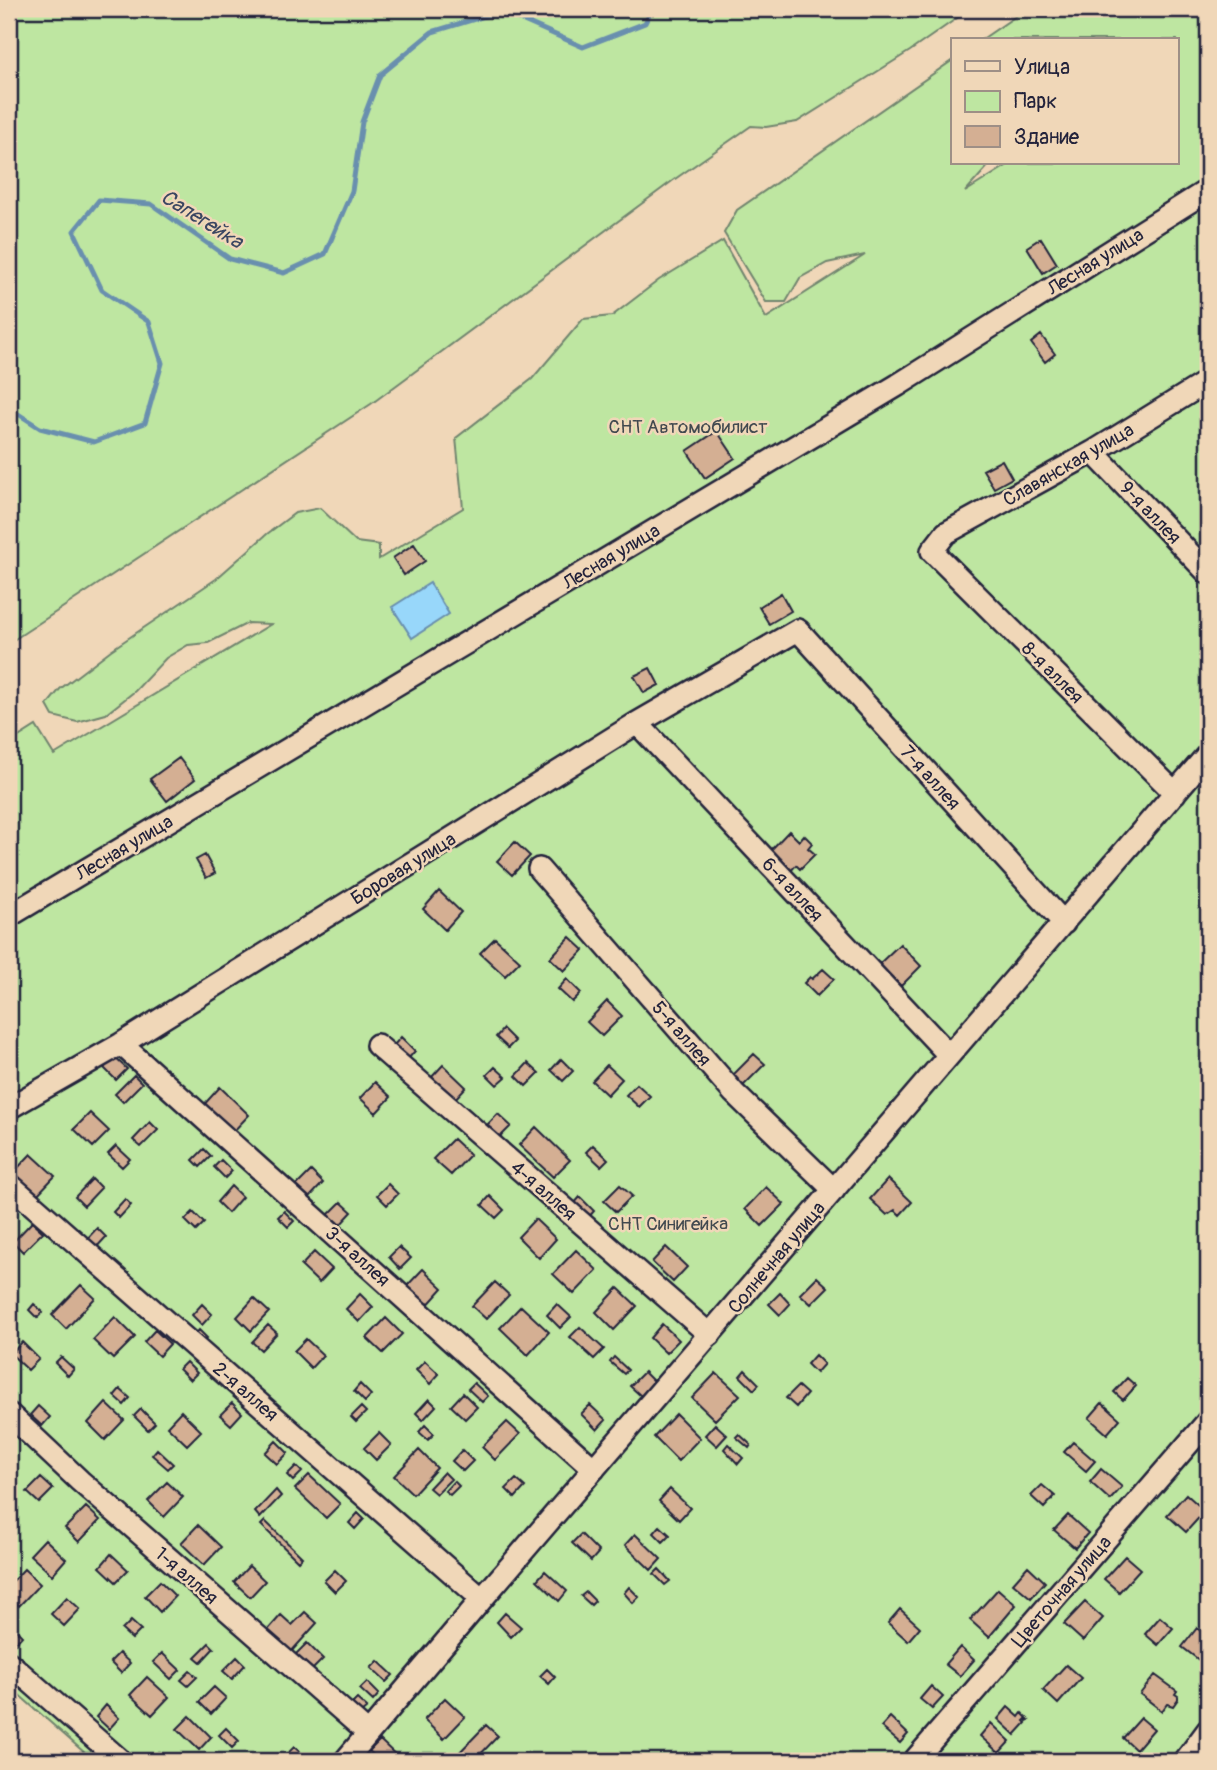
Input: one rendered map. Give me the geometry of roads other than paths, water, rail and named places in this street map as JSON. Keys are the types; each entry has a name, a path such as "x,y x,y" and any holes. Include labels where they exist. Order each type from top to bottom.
{"street":[{"name":"Лесная улица","path":"9,916 898,385 1208,190"},
{"name":"Славянская улица","path":"932,551 946,533 1093,452 1208,381"},
{"name":"9-я аллея","path":"1093,452 1208,573"},
{"name":"8-я аллея","path":"932,551 1175,793"},
{"name":"Боровая улица","path":"9,1108 121,1044 636,723 798,630"},
{"name":"7-я аллея","path":"798,630 1064,923"},
{"name":"6-я аллея","path":"636,723 949,1055"},
{"name":"Солнечная улица","path":"345,1761 1208,754"},
{"name":"5-я аллея","path":"539,869 734,1093 834,1190"},
{"name":"3-я аллея","path":"121,1044 594,1469"},
{"name":"4-я аллея","path":"377,1045 710,1335"},
{"name":"2-я аллея","path":"9,1184 482,1598"},
{"name":"1-я аллея","path":"9,1414 80,1481 368,1733"},
{"name":"Цветочная улица","path":"914,1761 1208,1421"},
{"path":"9,1663 121,1761"},
{"path":"1185,1761 1208,1730"}],"water":[{"path":"430,583 449,614 412,638 392,607"}],"waterway":[{"name":"Сапегейка","path":"9,408 40,428 94,442 145,423 162,363 149,322 102,290 74,231 99,200 151,204 230,259 284,273 325,254 352,191 362,122 380,75 432,32 501,11 583,47 645,23 652,9"}],"park label":[{"name":"СНТ Автомобилист","path":"688,426"},
{"name":"СНТ Синигейка","path":"668,1223"}]}
